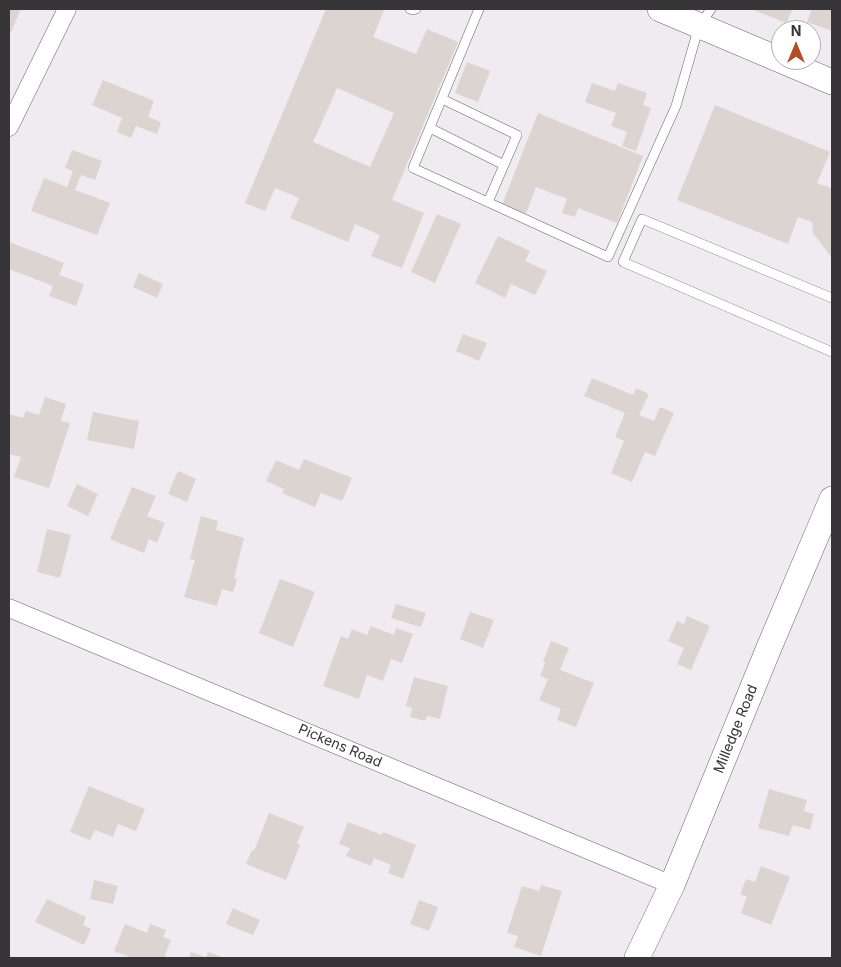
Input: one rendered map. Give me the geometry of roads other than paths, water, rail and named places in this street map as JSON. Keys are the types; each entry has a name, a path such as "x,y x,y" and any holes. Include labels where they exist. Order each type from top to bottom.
{"street":[{"path":"9,127 67,9"},
{"path":"660,9 705,17 832,82"},
{"name":"Milledge Road","path":"637,958 672,885 764,659 832,499"},
{"name":"Pickens Road","path":"9,608 672,885"}],"lane":[{"path":"410,9 416,9"},
{"path":"479,9 413,168 608,257 832,352"},
{"path":"608,257 676,106 705,17"},
{"path":"442,99 517,135 488,202"},
{"path":"430,128 504,165"},
{"path":"623,262 642,219 832,298"}]}
